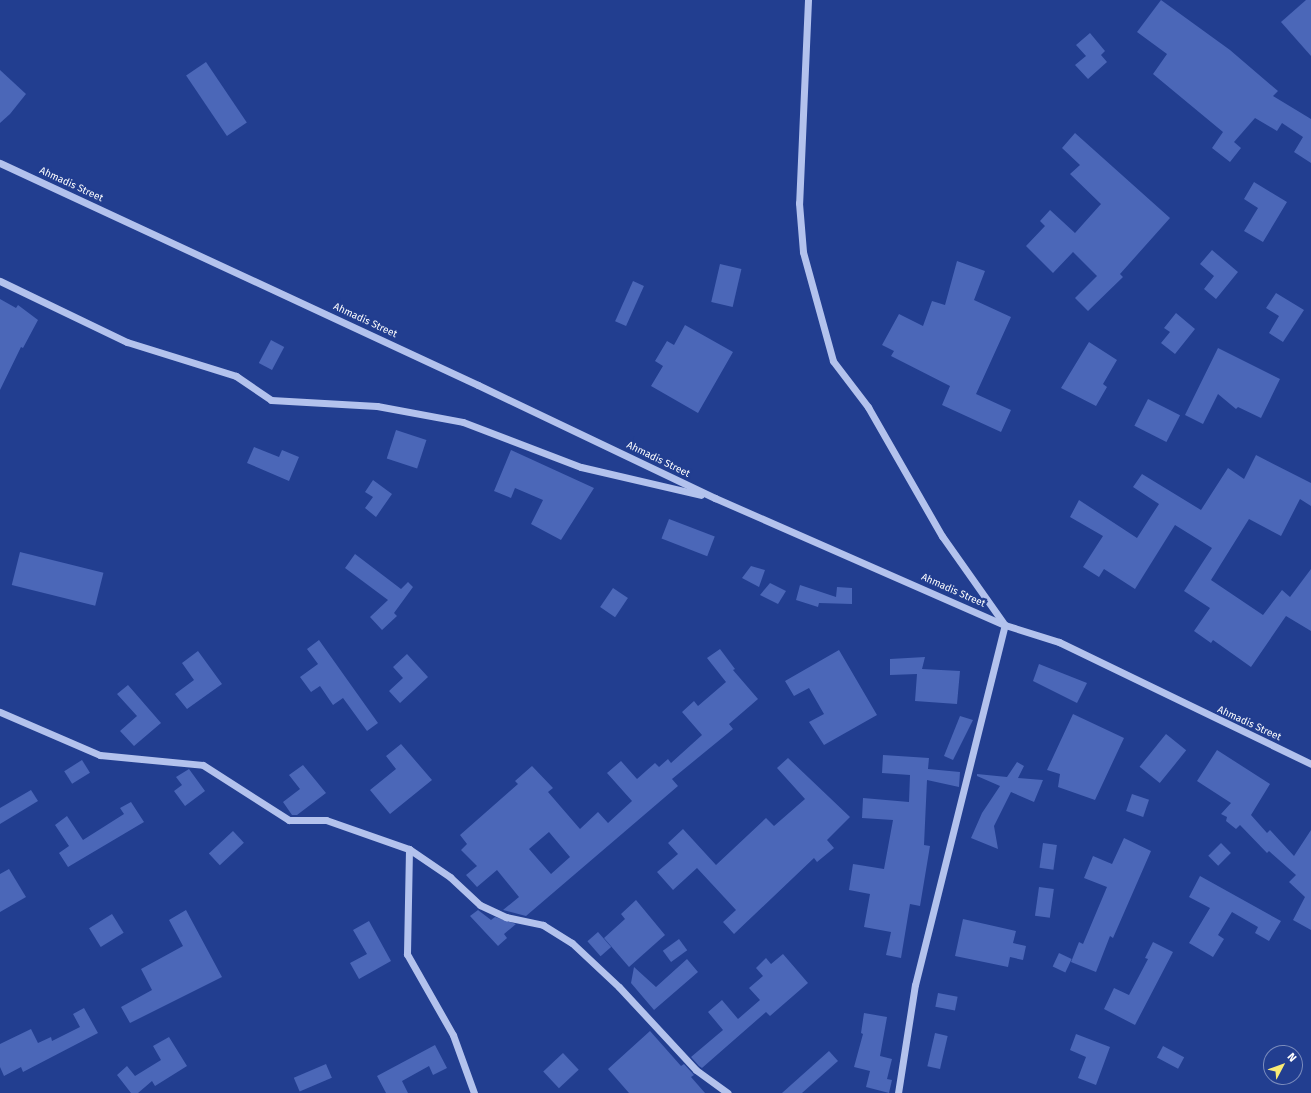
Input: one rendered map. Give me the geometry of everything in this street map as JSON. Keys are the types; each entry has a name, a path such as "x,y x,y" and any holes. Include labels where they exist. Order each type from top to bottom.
{"street":[{"path":"808,0 799,203 803,252 833,361 868,407 942,536 1004,625 914,986 898,1093"},
{"name":"Ahmadis Street","path":"0,163 478,385 715,498 1004,625 1059,642 1311,764"},
{"path":"0,281 127,342 236,376 271,400 377,406 463,422 581,467 715,498"},
{"path":"0,712 100,755 203,765 289,820 326,820 409,849 450,877 480,905 506,917 543,925 572,943 619,987 696,1070 728,1093"},
{"path":"409,849 407,954 453,1035 474,1093"}],"building":[{"path":"1161,0 1230,50 1278,91 1273,96 1311,119 1311,163 1294,152 1303,137 1282,123 1277,131 1255,118 1234,142 1241,148 1230,162 1212,148 1223,132 1153,74 1167,54 1137,32"},
{"path":"1306,0 1311,0 1311,56 1281,22"},
{"path":"1090,33 1105,51 1101,55 1107,62 1088,79 1075,65 1086,56 1076,45"},
{"path":"206,62 247,123 227,136 186,75"},
{"path":"0,70 26,94 10,114 0,123"},
{"path":"1075,133 1170,218 1120,274 1123,277 1088,311 1075,298 1097,276 1073,252 1053,273 1026,246 1045,226 1040,221 1050,210 1075,233 1101,204 1070,174 1080,165 1062,148"},
{"path":"1254,182 1287,202 1263,242 1244,231 1258,208 1244,199"},
{"path":"1212,250 1238,272 1216,299 1204,289 1214,276 1200,264"},
{"path":"957,261 985,271 974,300 1011,317 976,394 1011,410 1001,432 942,405 950,386 891,356 894,351 882,345 899,314 923,326 932,301 945,305"},
{"path":"720,264 741,269 733,307 711,302"},
{"path":"633,281 644,286 626,326 615,321"},
{"path":"1276,293 1304,310 1283,342 1269,333 1279,316 1266,308"},
{"path":"0,299 16,308 18,305 38,320 23,348 21,347 0,390"},
{"path":"1176,313 1195,329 1175,354 1161,343 1170,332 1164,328"},
{"path":"685,325 733,352 698,413 651,386 663,366 655,361 667,341 674,345"},
{"path":"271,340 284,347 272,370 259,363"},
{"path":"1089,342 1117,360 1103,384 1107,387 1096,406 1061,388"},
{"path":"1218,348 1280,379 1261,418 1238,407 1236,409 1218,394 1203,424 1185,415"},
{"path":"1148,399 1180,415 1166,442 1134,426"},
{"path":"396,430 426,440 417,468 387,459"},
{"path":"254,447 279,457 282,450 299,457 289,481 247,463"},
{"path":"511,450 594,488 561,540 531,524 543,500 515,488 511,498 494,491"},
{"path":"1256,455 1311,483 1311,506 1300,499 1281,536 1249,519 1211,580 1263,615 1282,590 1290,597 1311,569 1311,631 1286,616 1251,667 1213,640 1211,643 1194,631 1210,608 1184,591 1212,548 1175,525 1135,589 1104,569 1099,577 1083,567 1103,536 1070,517 1079,500 1137,538 1159,504 1133,487 1142,474 1201,510 1228,468 1244,479"},
{"path":"373,480 392,494 376,517 365,508 373,497 365,492"},
{"path":"669,519 715,537 707,556 661,539"},
{"path":"20,552 103,573 95,606 12,585"},
{"path":"355,554 401,589 408,582 413,587 394,613 397,616 382,630 370,617 388,600 345,568"},
{"path":"751,566 765,570 759,587 742,578"},
{"path":"770,583 786,591 778,604 760,595"},
{"path":"800,585 836,597 837,587 852,588 852,604 819,603 818,607 796,600"},
{"path":"613,588 628,598 615,617 600,607"},
{"path":"319,640 378,723 367,731 343,698 333,705 320,686 311,692 300,677 318,664 307,649"},
{"path":"720,649 735,669 733,670 758,699 729,724 733,729 672,779 678,786 526,916 503,910 519,897 497,870 477,887 466,875 477,866 461,850 467,844 460,835 518,784 515,781 532,766 553,788 548,792 580,829 598,812 608,823 632,801 607,773 621,761 637,779 655,763 659,767 668,759 671,763 702,735 682,712 694,701 698,706 726,682 707,658","holes":["549,832 570,857 551,874 529,849"]},
{"path":"839,650 877,715 824,745 809,722 824,714 809,688 794,696 785,681"},
{"path":"198,651 222,684 187,709 175,694 194,680 182,663"},
{"path":"407,654 428,677 400,703 389,691 403,678 393,667"},
{"path":"925,657 922,669 960,671 957,704 915,701 917,674 890,675 890,659"},
{"path":"1039,664 1087,683 1077,703 1033,681"},
{"path":"128,685 161,723 134,746 120,731 137,716 117,694"},
{"path":"1073,714 1124,738 1095,800 1058,787 1060,774 1047,770"},
{"path":"960,716 973,720 953,760 944,756"},
{"path":"1166,734 1186,750 1160,783 1140,767"},
{"path":"401,744 432,780 390,814 370,790 396,769 386,756"},
{"path":"1217,750 1270,784 1251,815 1267,833 1270,830 1294,856 1311,830 1311,930 1293,920 1305,897 1289,882 1296,875 1269,851 1267,853 1240,825 1236,829 1226,821 1227,817 1221,814 1231,803 1197,781"},
{"path":"883,755 929,758 928,769 960,772 959,787 927,780 924,845 930,846 920,906 910,904 901,958 886,955 891,932 864,927 870,894 849,890 853,864 884,869 893,820 862,818 863,798 909,802 910,775 882,773"},
{"path":"788,758 850,817 827,840 834,848 817,862 814,858 734,934 723,922 736,910 697,868 673,890 657,872 678,854 668,843 683,829 716,865 766,818 774,826 805,799 777,768"},
{"path":"82,760 90,773 72,784 64,771"},
{"path":"1017,762 1024,766 1018,778 1043,780 1034,802 1011,792 994,826 998,849 971,838 982,813 1000,786 977,776 977,774 1007,777"},
{"path":"303,765 326,793 297,815 292,815 283,802 300,789 289,775"},
{"path":"189,769 205,791 185,806 174,791 182,785 176,777"},
{"path":"31,790 38,801 0,824 0,808"},
{"path":"1132,794 1149,800 1143,817 1126,811"},
{"path":"131,802 144,822 68,867 59,853 69,846 55,825 67,816 83,840 124,814 120,808"},
{"path":"233,831 244,843 220,865 209,854"},
{"path":"1124,838 1151,851 1113,938 1110,936 1096,972 1071,962 1079,942 1083,944 1107,887 1084,878 1093,856 1112,864"},
{"path":"1043,843 1057,845 1053,870 1040,868"},
{"path":"1221,843 1231,853 1218,866 1208,856"},
{"path":"9,869 26,897 0,912 0,874"},
{"path":"1200,876 1281,921 1269,941 1255,933 1258,927 1232,912 1218,935 1224,939 1213,957 1189,943 1210,908 1189,897"},
{"path":"1039,887 1054,889 1050,918 1035,916"},
{"path":"636,900 665,935 629,967 604,938 625,919 621,914"},
{"path":"186,910 222,977 130,1023 121,1007 152,990 141,969 183,946 169,920"},
{"path":"478,910 491,920 495,917 516,924 504,934 507,938 498,946 470,916"},
{"path":"112,914 124,933 101,947 89,928"},
{"path":"963,919 1016,931 1013,943 1026,946 1023,960 1010,957 1008,967 955,956"},
{"path":"369,921 391,961 359,979 350,963 367,954 353,930"},
{"path":"598,932 611,947 601,956 587,941"},
{"path":"679,939 687,950 671,962 663,951"},
{"path":"1153,942 1173,952 1135,1025 1104,1009 1114,988 1129,995 1148,959 1145,958"},
{"path":"1059,953 1072,959 1065,973 1053,967"},
{"path":"783,954 808,983 770,1016 766,1012 702,1068 699,1066 691,1057 723,1030 708,1012 722,1000 738,1019 760,1000 749,988 763,976 756,968 766,958 771,964"},
{"path":"687,959 698,972 654,1010 631,983 634,967 656,987"},
{"path":"938,993 958,997 955,1011 935,1007"},
{"path":"84,1008 98,1033 23,1072 21,1067 4,1076 0,1067 0,1044 31,1029 38,1043 51,1037 52,1041 80,1027 73,1014"},
{"path":"864,1013 887,1017 880,1056 892,1059 887,1079 892,1080 889,1093 866,1087 870,1071 854,1067 863,1034 861,1033"},
{"path":"650,1031 681,1066 684,1064 694,1075 691,1077 705,1093 629,1093 608,1069"},
{"path":"935,1033 948,1036 940,1069 927,1066"},
{"path":"1076,1034 1110,1047 1096,1085 1078,1078 1086,1057 1070,1050"},
{"path":"169,1037 187,1066 155,1086 152,1081 138,1093 131,1093 117,1075 127,1066 135,1076 161,1060 153,1046"},
{"path":"435,1045 447,1068 433,1075 429,1066 402,1081 408,1093 386,1093 377,1076"},
{"path":"1163,1046 1184,1057 1178,1069 1157,1057"},
{"path":"829,1051 838,1061 802,1093 782,1093"},
{"path":"563,1053 579,1070 559,1088 543,1071"},
{"path":"326,1064 332,1078 300,1091 294,1078"}]}
